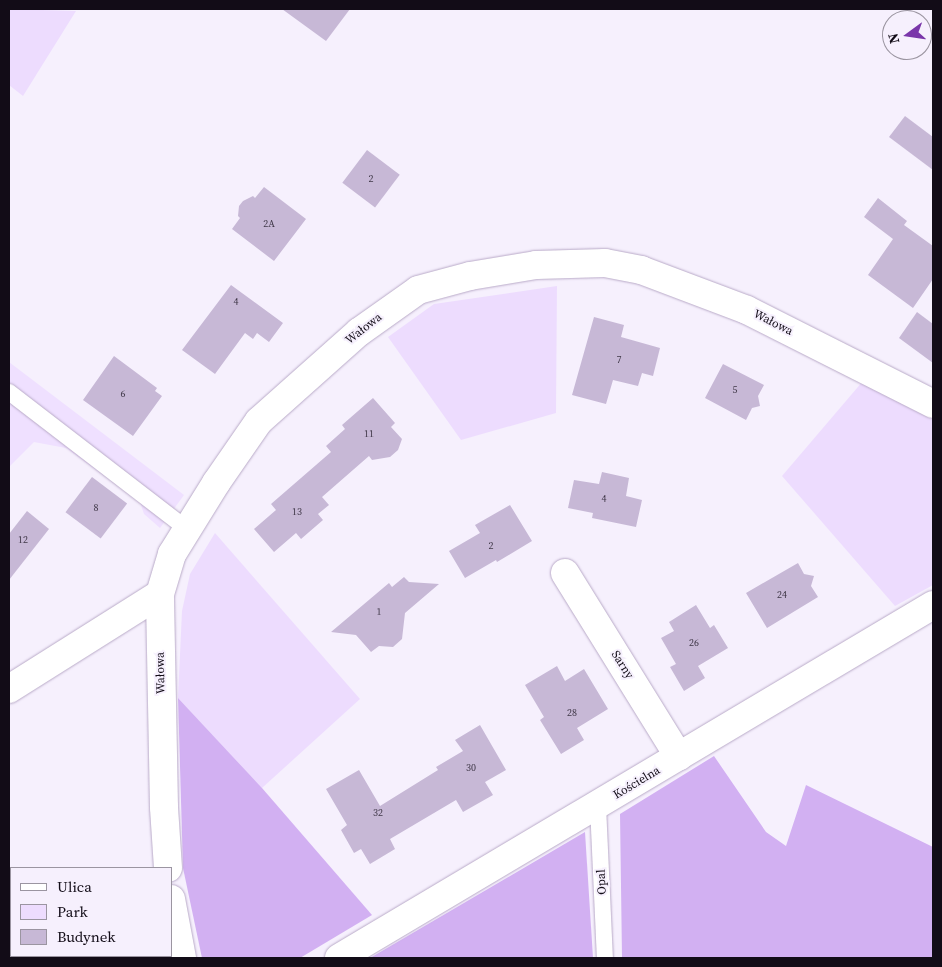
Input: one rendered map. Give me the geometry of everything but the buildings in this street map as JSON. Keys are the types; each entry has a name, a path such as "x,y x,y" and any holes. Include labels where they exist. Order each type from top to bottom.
{"street":[{"name":"Wałowa","path":"168,867 163,759 160,594 172,554 216,483 259,420 359,332 418,290 470,276 536,266 605,263 641,270 747,310 933,404"},
{"name":"Sarny","path":"565,573 679,757"},
{"path":"9,689 160,594"},
{"name":"Kościelna","path":"339,958 441,896 598,806 933,604"},
{"path":"172,904 182,958"}],"lane":[{"path":"9,392 188,530"},
{"name":"Opal","path":"598,806 605,958"}],"shaded area":[{"path":"9,362 184,495 160,528 144,514 140,502 66,448 34,442 9,467"},
{"path":"178,698 262,788 372,915 300,958 202,958 183,868"},
{"path":"714,756 766,832 786,846 806,785 933,847 933,958 622,958 620,814"},
{"path":"585,832 593,958 370,958"}],"green space":[{"path":"9,9 76,11 23,96 9,85"},
{"path":"557,286 556,413 461,440 388,337 434,304"},
{"path":"863,381 933,420 933,585 895,606 782,476"},
{"path":"215,533 360,699 262,788 178,698 182,611 190,574"}]}
